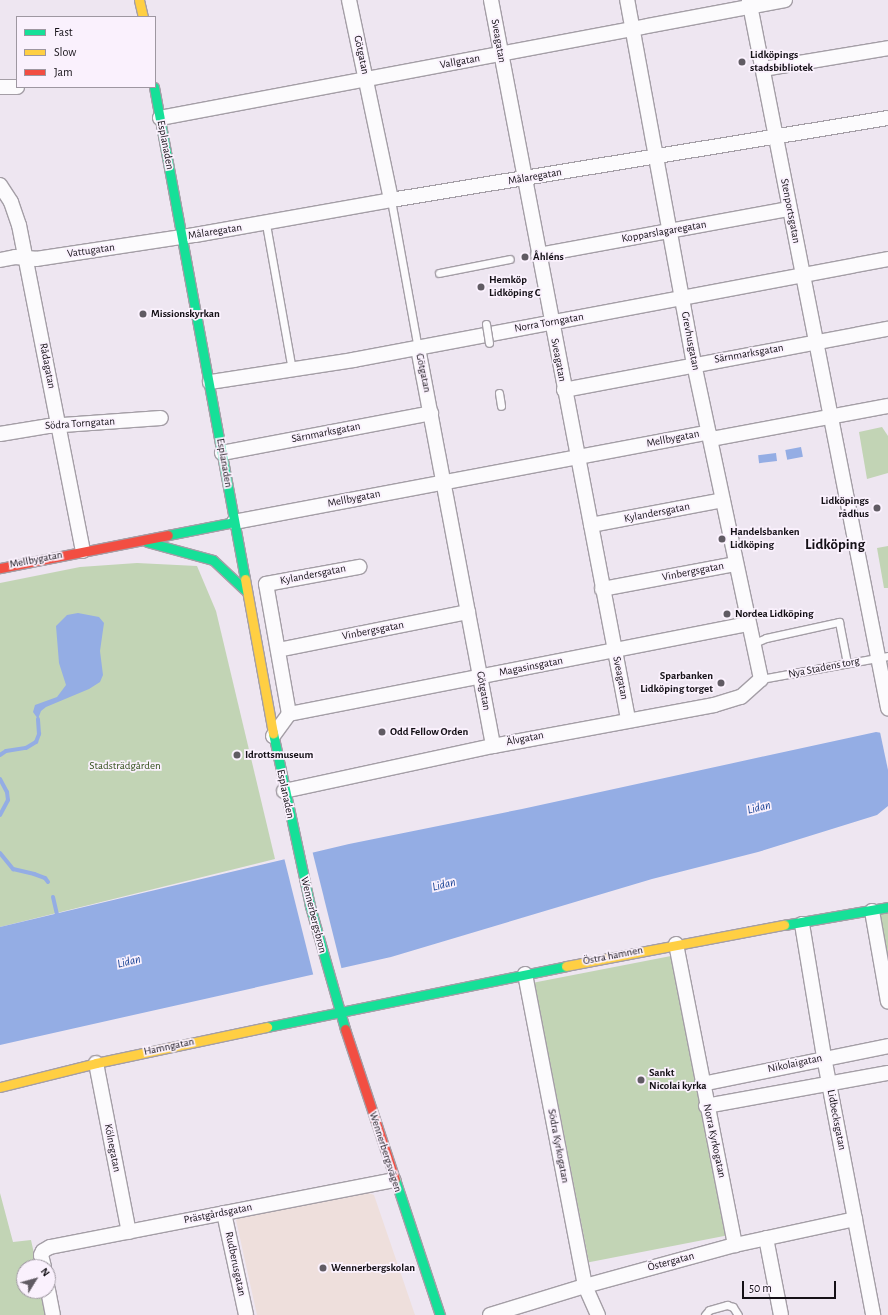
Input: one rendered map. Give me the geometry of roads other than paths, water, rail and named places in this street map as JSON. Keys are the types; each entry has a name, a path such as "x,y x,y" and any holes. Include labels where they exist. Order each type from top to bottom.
{"street":[{"path":"139,0 143,16"},
{"name":"Götgatan","path":"349,0 391,200"},
{"name":"Sveagatan","path":"491,0 538,255 628,719"},
{"name":"Grevhusgatan","path":"627,0 657,155 694,364 752,644 761,679"},
{"name":"Vallgatan","path":"160,118 501,55 632,29 750,3 785,0"},
{"name":"Stenportsgatan","path":"750,3 816,343 883,657 888,708"},
{"path":"763,69 888,48"},
{"path":"0,87 16,87"},
{"name":"Esplanaden","path":"154,88 210,382 273,736 295,839"},
{"name":"Målaregatan","path":"182,238 266,224 391,200 888,118"},
{"name":"Rådagatan","path":"0,185 14,210 26,258 83,551"},
{"name":"Kopparslagaregatan","path":"538,255 790,209"},
{"name":"Vattugatan","path":"0,260 26,258 36,259 182,238"},
{"name":"Norra Torngatan","path":"210,382 292,370 418,348 888,259"},
{"name":"Särnmarksgatan","path":"564,390 694,364 888,329"},
{"name":"Götgatan","path":"418,348 445,482 493,746"},
{"name":"Mellbygatan","path":"0,568 445,482 710,436 832,419 888,406"},
{"name":"Särnmarksgatan","path":"222,453 431,413"},
{"name":"Södra Torngatan","path":"0,434 59,425 161,418"},
{"name":"Kylandersgatan","path":"591,525 723,500"},
{"path":"139,541 213,560 223,567 246,591"},
{"name":"Vinbergsgatan","path":"602,589 736,564"},
{"name":"Kylandersgatan","path":"278,650 266,584 359,567"},
{"name":"Vinbergsgatan","path":"278,650 468,612"},
{"name":"Magasinsgatan","path":"289,714 748,624"},
{"path":"273,736 289,714 278,650"},
{"name":"Älvgatan","path":"284,792 493,746 628,719 714,705 741,697 761,679"},
{"name":"Wennerbergsbron","path":"295,839 332,989"},
{"name":"Östra hamnen","path":"340,1012 676,944 802,924 888,907"},
{"path":"872,910 888,1002"},
{"name":"Lidbecksgatan","path":"802,924 824,1057 873,1315"},
{"name":"Norra Kyrkogatan","path":"676,944 706,1106 735,1245"},
{"name":"Södra Kyrkogatan","path":"525,974 585,1286 598,1315"},
{"name":"Wennerbergsvägen","path":"332,989 394,1180 440,1315"},
{"name":"Hamngatan","path":"0,1087 96,1063 340,1012"},
{"name":"Nikolaigatan","path":"702,1084 824,1057 888,1046"},
{"name":"Kölnegatan","path":"96,1063 129,1232"},
{"path":"706,1106 888,1073"},
{"name":"Prästgårdsgatan","path":"42,1259 41,1255 44,1251 224,1212 394,1180"},
{"name":"Rudberusgatan","path":"224,1212 246,1315"},
{"name":"Östergatan","path":"490,1315 585,1286 735,1245 855,1220"},
{"path":"766,1238 781,1315"},
{"path":"50,1299 53,1315"}],"lane":[{"name":"Götgatan","path":"391,200 418,348"},
{"path":"266,224 292,370"},
{"path":"439,272 510,259"},
{"path":"486,324 489,343"},
{"path":"499,393 501,406"},
{"path":"752,644 766,638 840,622 847,663"},
{"name":"Nya Stadens torg","path":"761,679 883,657"},
{"path":"705,1315 709,1310 728,1305 733,1307 738,1315"}],"water":[{"path":"801,447 803,457 787,460 785,450"},
{"path":"776,453 777,461 759,463 758,455"},
{"path":"78,613 99,617 104,623 100,651 103,675 100,682 89,689 46,707 41,711 38,719 33,712 35,705 57,697 66,685 59,663 56,626 67,615"},
{"name":"Lidan","path":"876,732 888,734 888,806 877,815 758,852 652,879 391,957 0,1045 0,927 349,844 522,809"}],"waterway":[{"path":"0,755 6,751 26,748 36,742 39,734 38,719"},
{"path":"0,779 7,792 8,800 0,815"},
{"path":"0,853 13,869 45,878 48,882"},
{"path":"53,897 58,918"}],"place":[{"name":"Lidköpings stadsbibliotek","path":"742,62"},
{"name":"Åhléns","path":"525,257"},
{"name":"Hemköp Lidköping C","path":"481,287"},
{"name":"Missionskyrkan","path":"143,314"},
{"name":"Lidköpings rådhus","path":"877,508"},
{"name":"Handelsbanken Lidköping","path":"722,539"},
{"name":"Nordea Lidköping","path":"727,614"},
{"name":"Sparbanken Lidköping torget","path":"721,683"},
{"name":"Odd Fellow Orden","path":"382,732"},
{"name":"Idrottsmuseum","path":"237,755"},
{"name":"Sankt Nicolai kyrka","path":"641,1080"},
{"name":"Wennerbergskolan","path":"323,1268"}],"district":[{"name":"Lidköping","path":"835,545"}],"park label":[{"name":"Stadsträdgården","path":"125,766"}]}
